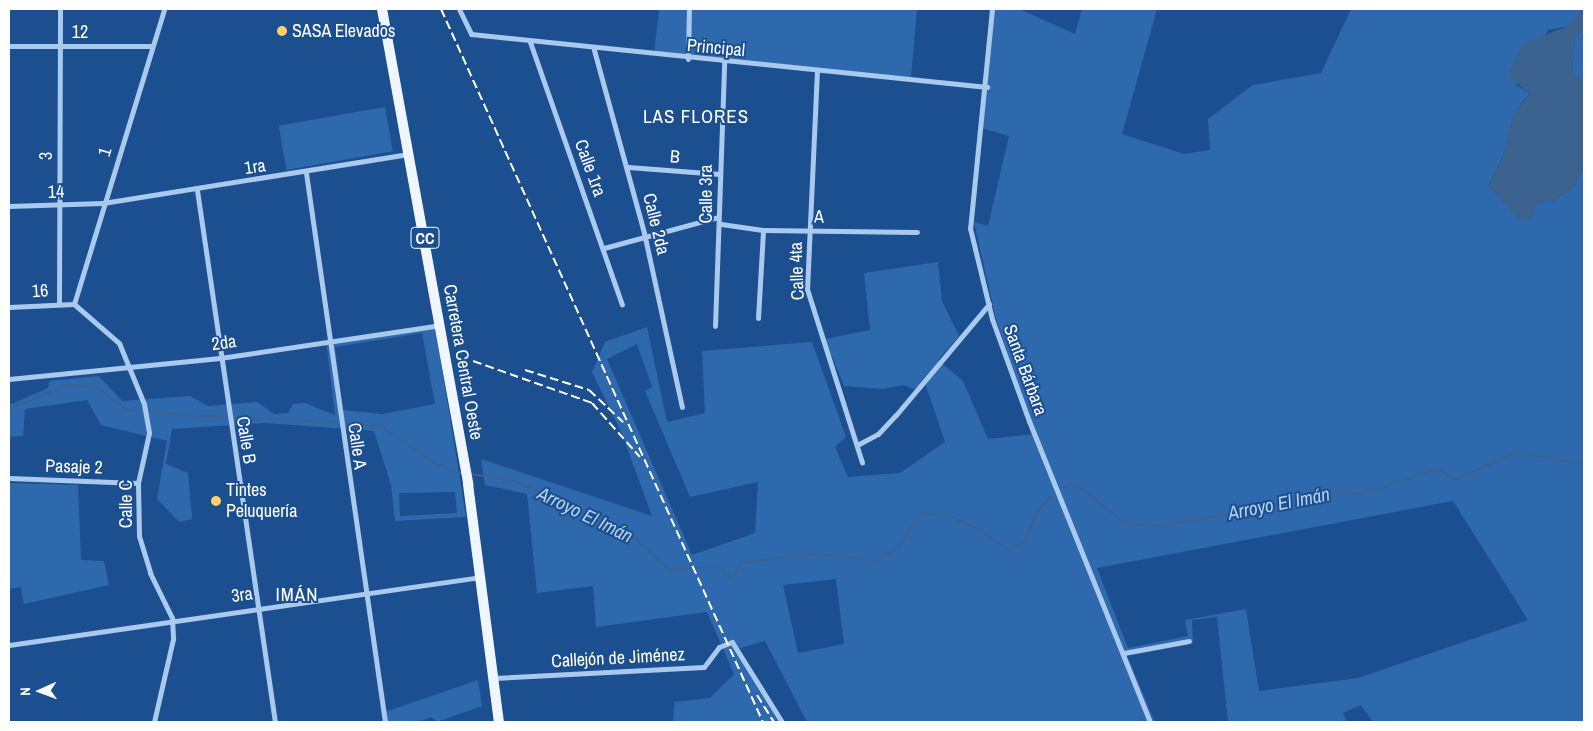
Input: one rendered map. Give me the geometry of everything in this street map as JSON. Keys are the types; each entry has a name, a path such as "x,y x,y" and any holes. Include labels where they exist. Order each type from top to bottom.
{"main road":[{"name":"Carretera Central Oeste","path":"382,9 442,325 468,484 499,722"}],"street":[{"name":"3","path":"59,303 60,9"},
{"name":"1","path":"74,304 151,46 164,9"},
{"name":"Principal","path":"459,9 471,34 594,50 987,87"},
{"path":"688,59 689,9"},
{"name":"Santa Bárbara","path":"992,9 987,87 970,209 988,304 1029,420 1124,653 1150,722"},
{"name":"Calle 1ra","path":"530,42 604,248 622,304"},
{"name":"12","path":"9,46 151,46"},
{"name":"Calle 2da","path":"594,50 628,167 682,406"},
{"name":"Calle 3ra","path":"715,326 720,224 718,217 724,62"},
{"name":"Calle 4ta","path":"817,70 807,289 859,444 862,462"},
{"name":"1ra","path":"103,204 306,173 410,154"},
{"name":"B","path":"628,167 720,174"},
{"name":"Calle A","path":"306,173 328,342 385,722"},
{"name":"Calle B","path":"197,190 220,358 275,722"},
{"name":"14","path":"9,206 103,204"},
{"path":"604,248 644,233 718,217"},
{"name":"A","path":"720,224 763,230 917,232"},
{"path":"758,318 763,230"},
{"name":"16","path":"9,307 59,303 74,304"},
{"name":"Calle C","path":"74,304 119,343 144,404 149,433 138,483 139,536 150,573 172,618 171,656 154,722"},
{"path":"859,444 878,434 896,415 988,304"},
{"name":"2da","path":"9,379 220,358 442,325"},
{"name":"Pasaje 2","path":"9,478 138,483"},
{"name":"3ra","path":"9,645 172,618 480,576"},
{"path":"1124,653 1190,641"},
{"name":"Callejón de Jiménez","path":"494,678 704,667 719,647 732,642 782,722"}],"shaded area":[{"path":"647,9 917,9 911,78 654,54 659,10"},
{"path":"992,9 1019,9 1075,34 1082,9 1157,9 1122,134 1184,154 1210,150 1208,119 1253,85 1321,73 1351,9 1583,9 1569,26 1548,30 1516,85 1530,93 1514,113 1503,156 1488,186 1536,204 1555,200 1574,187 1584,166 1584,722 1373,722 1361,705 1343,713 1347,722 1228,722 1217,617 1192,620 1193,643 1127,655 1155,722 807,722 765,641 737,649 783,722 673,722 674,702 710,698 734,674 707,612 596,627 593,586 537,593 527,494 485,485 481,459 652,516 622,434 592,372 605,342 647,327 667,422 705,413 702,351 812,342 846,437 835,447 848,477 900,473 945,442 924,380 916,390 904,385 883,389 844,386 825,339 870,330 864,273 938,262 942,301 959,336 938,360 963,381 988,439 1035,434 996,319 974,222 988,226 1009,136 981,128","holes":["637,344 652,387 645,391 690,497 758,482 755,533 692,555 607,359","1453,501 1528,620 1358,678 1259,691 1246,609 1185,620 1188,636 1128,648 1097,568","836,579 844,644 798,653 783,585"]},
{"path":"1584,9 1584,27 1575,38 1572,71 1584,84 1584,166 1574,187 1555,200 1536,204 1531,220 1519,220 1488,186 1503,156 1514,113 1530,94 1508,76 1522,44 1568,26"},
{"path":"1584,27 1584,84 1572,72 1575,38"},
{"path":"385,107 393,151 286,170 279,126"},
{"path":"435,325 466,517 395,521 391,485 374,431 265,423 172,429 166,464 188,473 192,519 179,522 157,499 167,441 101,425 87,400 25,409 23,436 9,437 9,405 48,388 49,381 99,376 122,401 190,396 208,406 257,402 274,414 288,413 293,404 305,403 335,415 326,341","holes":["422,333 435,404 382,414 343,410 335,347","455,492 457,513 400,516 399,493"]},
{"path":"9,483 78,485 81,560 104,561 109,585 24,604 21,587 9,589"},
{"path":"478,680 482,706 437,722 432,717 417,722 387,722 385,712"}],"waterway":[{"name":"Arroyo El Imán","path":"9,409 68,385 97,387 125,409 138,411"},
{"name":"Arroyo El Imán","path":"154,413 224,417"},
{"name":"Arroyo El Imán","path":"237,417 335,422"},
{"name":"Arroyo El Imán","path":"346,423 382,427 438,465 463,474"},
{"name":"Arroyo El Imán","path":"1064,488 1071,484 1081,488 1124,523 1160,526 1270,506 1324,490 1359,494 1438,469 1455,480 1517,452 1584,464"},
{"name":"Arroyo El Imán","path":"470,474 512,480 549,496 637,540 669,570 719,566 729,578 735,575 740,563 814,554 875,560 899,547 920,513 949,516 982,531 1007,550 1025,542 1035,514 1051,496"}],"railway":[{"path":"441,9 763,722"},
{"path":"473,361 592,403 640,457"},
{"path":"525,370 589,390 623,422"},
{"path":"757,695 774,722"}],"place":[{"name":"SASA Elevados","path":"282,31"},
{"name":"Tintes Peluquería","path":"216,501"}],"district":[{"name":"LAS FLORES","path":"696,117"},
{"name":"IMÁN","path":"297,595"}]}
